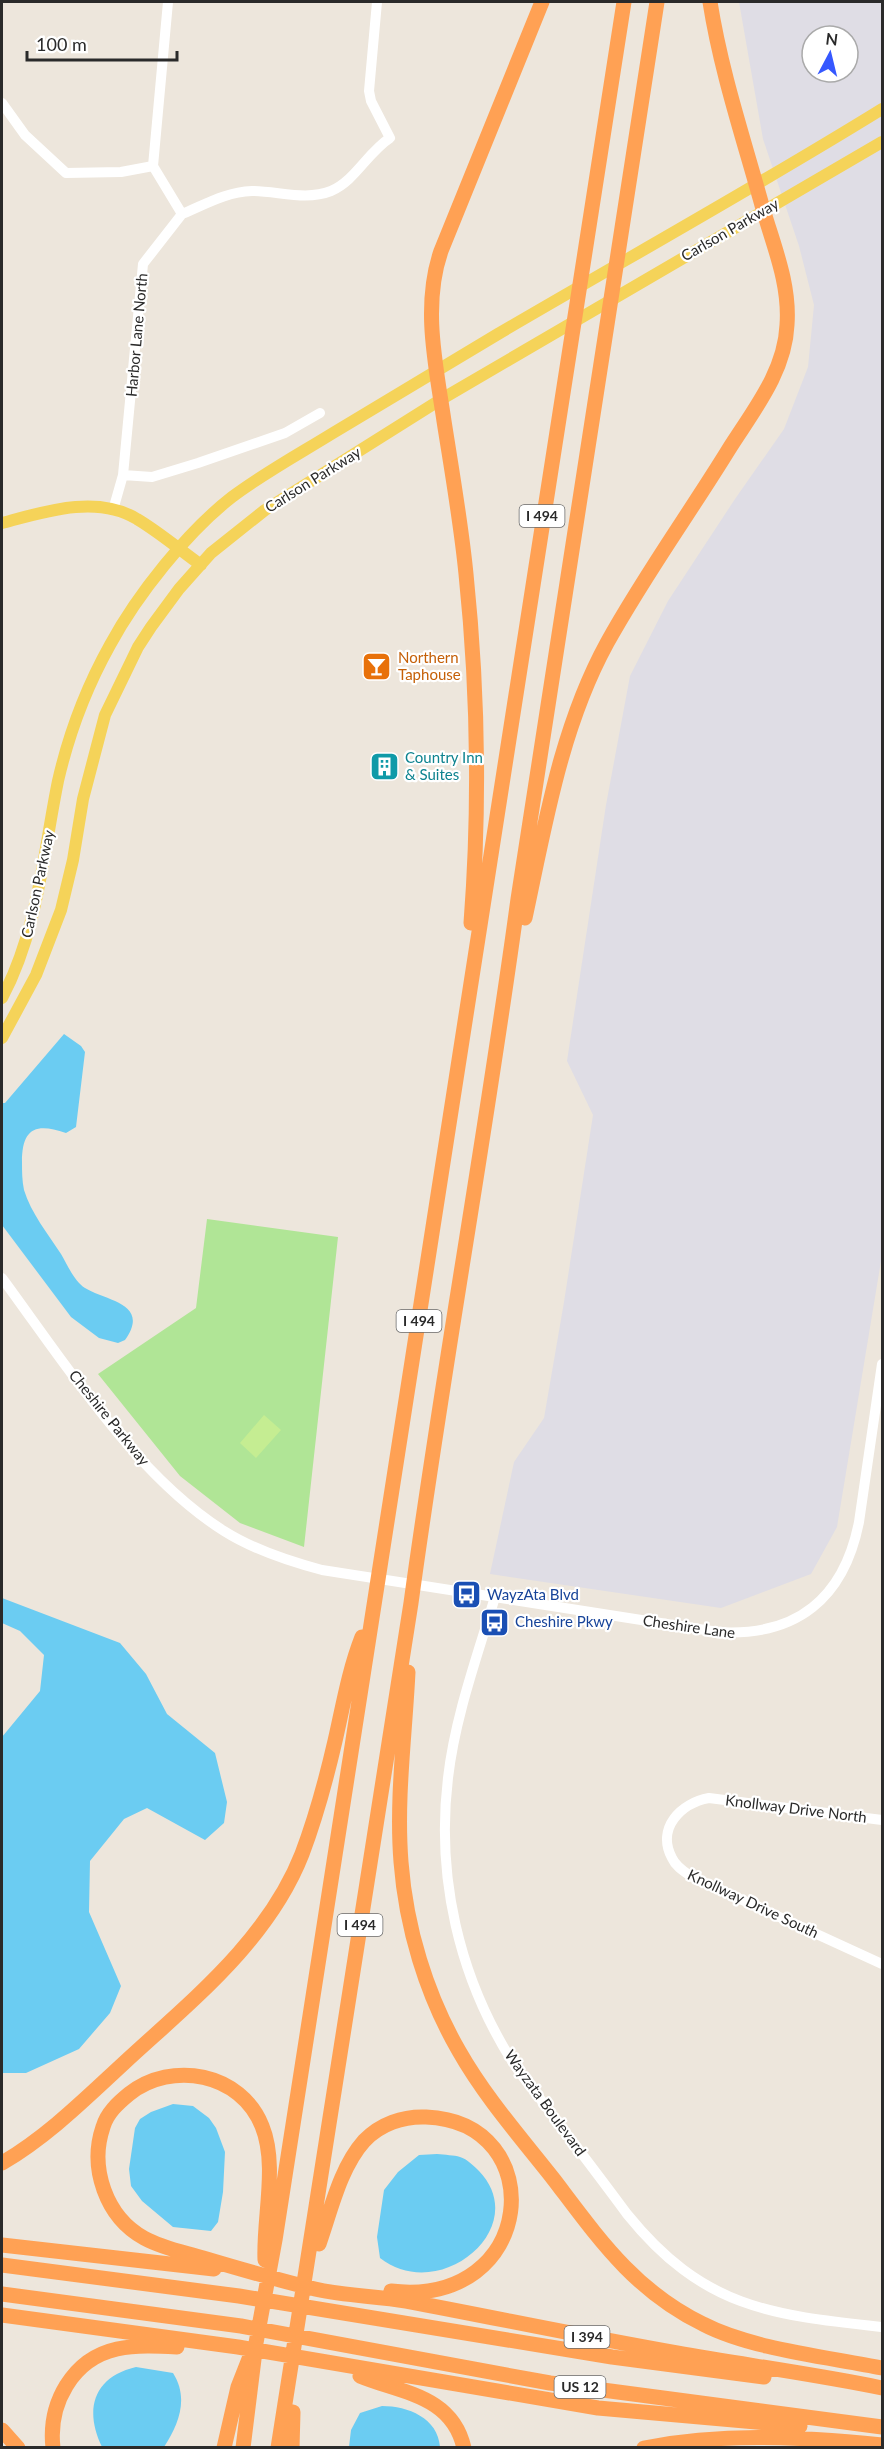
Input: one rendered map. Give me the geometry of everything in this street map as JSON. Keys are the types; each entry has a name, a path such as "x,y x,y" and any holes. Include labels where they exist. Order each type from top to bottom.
{"highway":[{"path":"462,1030 471,915 478,767 466,574 440,400 431,319 437,264 542,2"},
{"name":"I 494","path":"269,2239 424,1295 462,1030 624,2"},
{"name":"I 494","path":"315,2247 367,1880 426,1494 501,1030 518,899 657,2"},
{"path":"501,1030 568,733 591,676 630,604 764,394 782,356 788,314 784,284 774,239 719,50 710,2"},
{"path":"411,1604 401,1809 401,1860 404,1892 423,1969 447,2028 464,2059 606,2248 634,2278 666,2303 705,2325 737,2337 882,2368"},
{"path":"2,2163 69,2114 213,1981 250,1939 278,1900 301,1856 315,1818 352,1662 372,1611"},
{"path":"224,2448 245,2388 256,2343 261,2278 269,2239 267,2141 261,2123 241,2097 225,2085 210,2078 170,2075 147,2081 117,2104 104,2122 97,2156 99,2179 107,2198 119,2216 135,2232 153,2242 261,2278"},
{"path":"292,2448 290,2395 298,2284 352,2158 371,2134 389,2123 418,2117 438,2118 474,2132 489,2144 505,2168 509,2179 511,2202 508,2227 498,2250 470,2276 440,2287 404,2292 317,2282 298,2284"},
{"path":"2,2245 261,2278"},
{"name":"US 12","path":"2,2265 262,2299 679,2367 882,2393"},
{"name":"I 394","path":"261,2278 316,2289 402,2301 556,2331 882,2388"},
{"name":"US 12","path":"2,2294 241,2326 550,2383 882,2427"},
{"path":"2,2315 238,2347 598,2408 882,2432"},
{"path":"53,2448 52,2426 61,2395 79,2370 99,2356 141,2346 238,2347"},
{"path":"336,2364 363,2378 386,2383 427,2399 448,2416 458,2430 464,2448"},
{"path":"243,2448 245,2388"},
{"path":"278,2448 290,2395"},
{"path":"2,2430 18,2448"},
{"path":"644,2448 708,2438 756,2436 882,2445"}],"main road":[{"name":"Carlson Parkway","path":"2,998 12,980 28,937 41,879 58,780 80,706 120,627 152,580 213,514 253,482 436,370 664,240 882,110"},
{"name":"Carlson Parkway","path":"2,1038 36,975 61,910 73,860 85,789 105,715 138,647 165,608 201,565 238,530 265,510 440,400 882,142"},
{"path":"2,523 75,507 113,510 135,518 201,565"}],"street":[{"path":"168,2 153,166 182,214 211,200 250,191 309,196 335,195 377,146 390,138 371,100 369,91 377,2"},
{"path":"2,103 25,135 66,173 121,172 153,166"},
{"name":"Harbor Lane North","path":"113,510 123,475 143,264 182,214"},
{"path":"123,475 152,477 198,463 285,433 320,413"},
{"name":"Cheshire Parkway","path":"2,1278 120,1436 175,1494 225,1532 253,1547 296,1563 354,1576 446,1589"},
{"name":"Cheshire Lane","path":"446,1589 742,1634 783,1624 803,1614 834,1586 854,1546 882,1364"},
{"name":"Wayzata Boulevard","path":"495,1597 456,1733 448,1777 445,1817 445,1852 454,1919 472,1980 489,2022 513,2063 633,2221 645,2236 689,2275 716,2290 774,2312 806,2319 882,2327"},
{"name":"Knollway Drive North","path":"709,1798 882,1820"},
{"name":"Knollway Drive South","path":"709,1798 696,1800 672,1819 668,1831 668,1845 672,1859 679,1868 692,1877 882,1964"}],"shaded area":[{"path":"739,2 882,2 882,1255 837,1527 811,1574 721,1608 490,1574 514,1462 544,1418 564,1302 593,1115 567,1061 606,805 630,676 668,601 784,429 808,367 814,305 799,246 763,139"}],"green space":[{"path":"207,1219 338,1237 304,1547 240,1523 180,1476 98,1374 196,1308"},
{"path":"264,1415 281,1430 256,1458 240,1443"}],"water":[{"path":"64,1034 81,1046 85,1052 76,1127 66,1133 46,1128 38,1129 28,1135 23,1151 23,1187 35,1215 77,1281 85,1288 123,1305 129,1311 133,1318 132,1328 125,1340 118,1343 99,1338 71,1317 2,1225 2,1103 5,1103"},
{"path":"2,1598 120,1643 146,1674 167,1714 215,1753 227,1802 224,1823 205,1840 147,1808 124,1819 90,1861 89,1912 121,1986 110,2013 79,2049 26,2073 2,2073 2,1737 40,1691 44,1655 20,1631 2,1623"},
{"path":"173,2104 193,2106 209,2118 216,2128 225,2152 223,2192 218,2222 211,2231 173,2227 142,2201 131,2186 129,2169 135,2128 140,2119 151,2112"},
{"path":"437,2154 463,2158 479,2171 493,2193 495,2215 487,2236 472,2253 452,2266 428,2272 404,2270 380,2258 377,2237 384,2190 398,2172 419,2155"},
{"path":"136,2367 173,2373 178,2382 181,2401 178,2420 164,2447 102,2447 94,2420 96,2397 110,2379"},
{"path":"382,2406 402,2408 428,2421 434,2428 440,2447 349,2447 351,2430 360,2413"}],"place":[{"name":"Northern Taphouse","path":"377,667"},
{"name":"Country Inn & Suites","path":"384,767"},
{"name":"WayzAta Blvd","path":"466,1595"},
{"name":"Cheshire Pkwy","path":"494,1622"}]}
